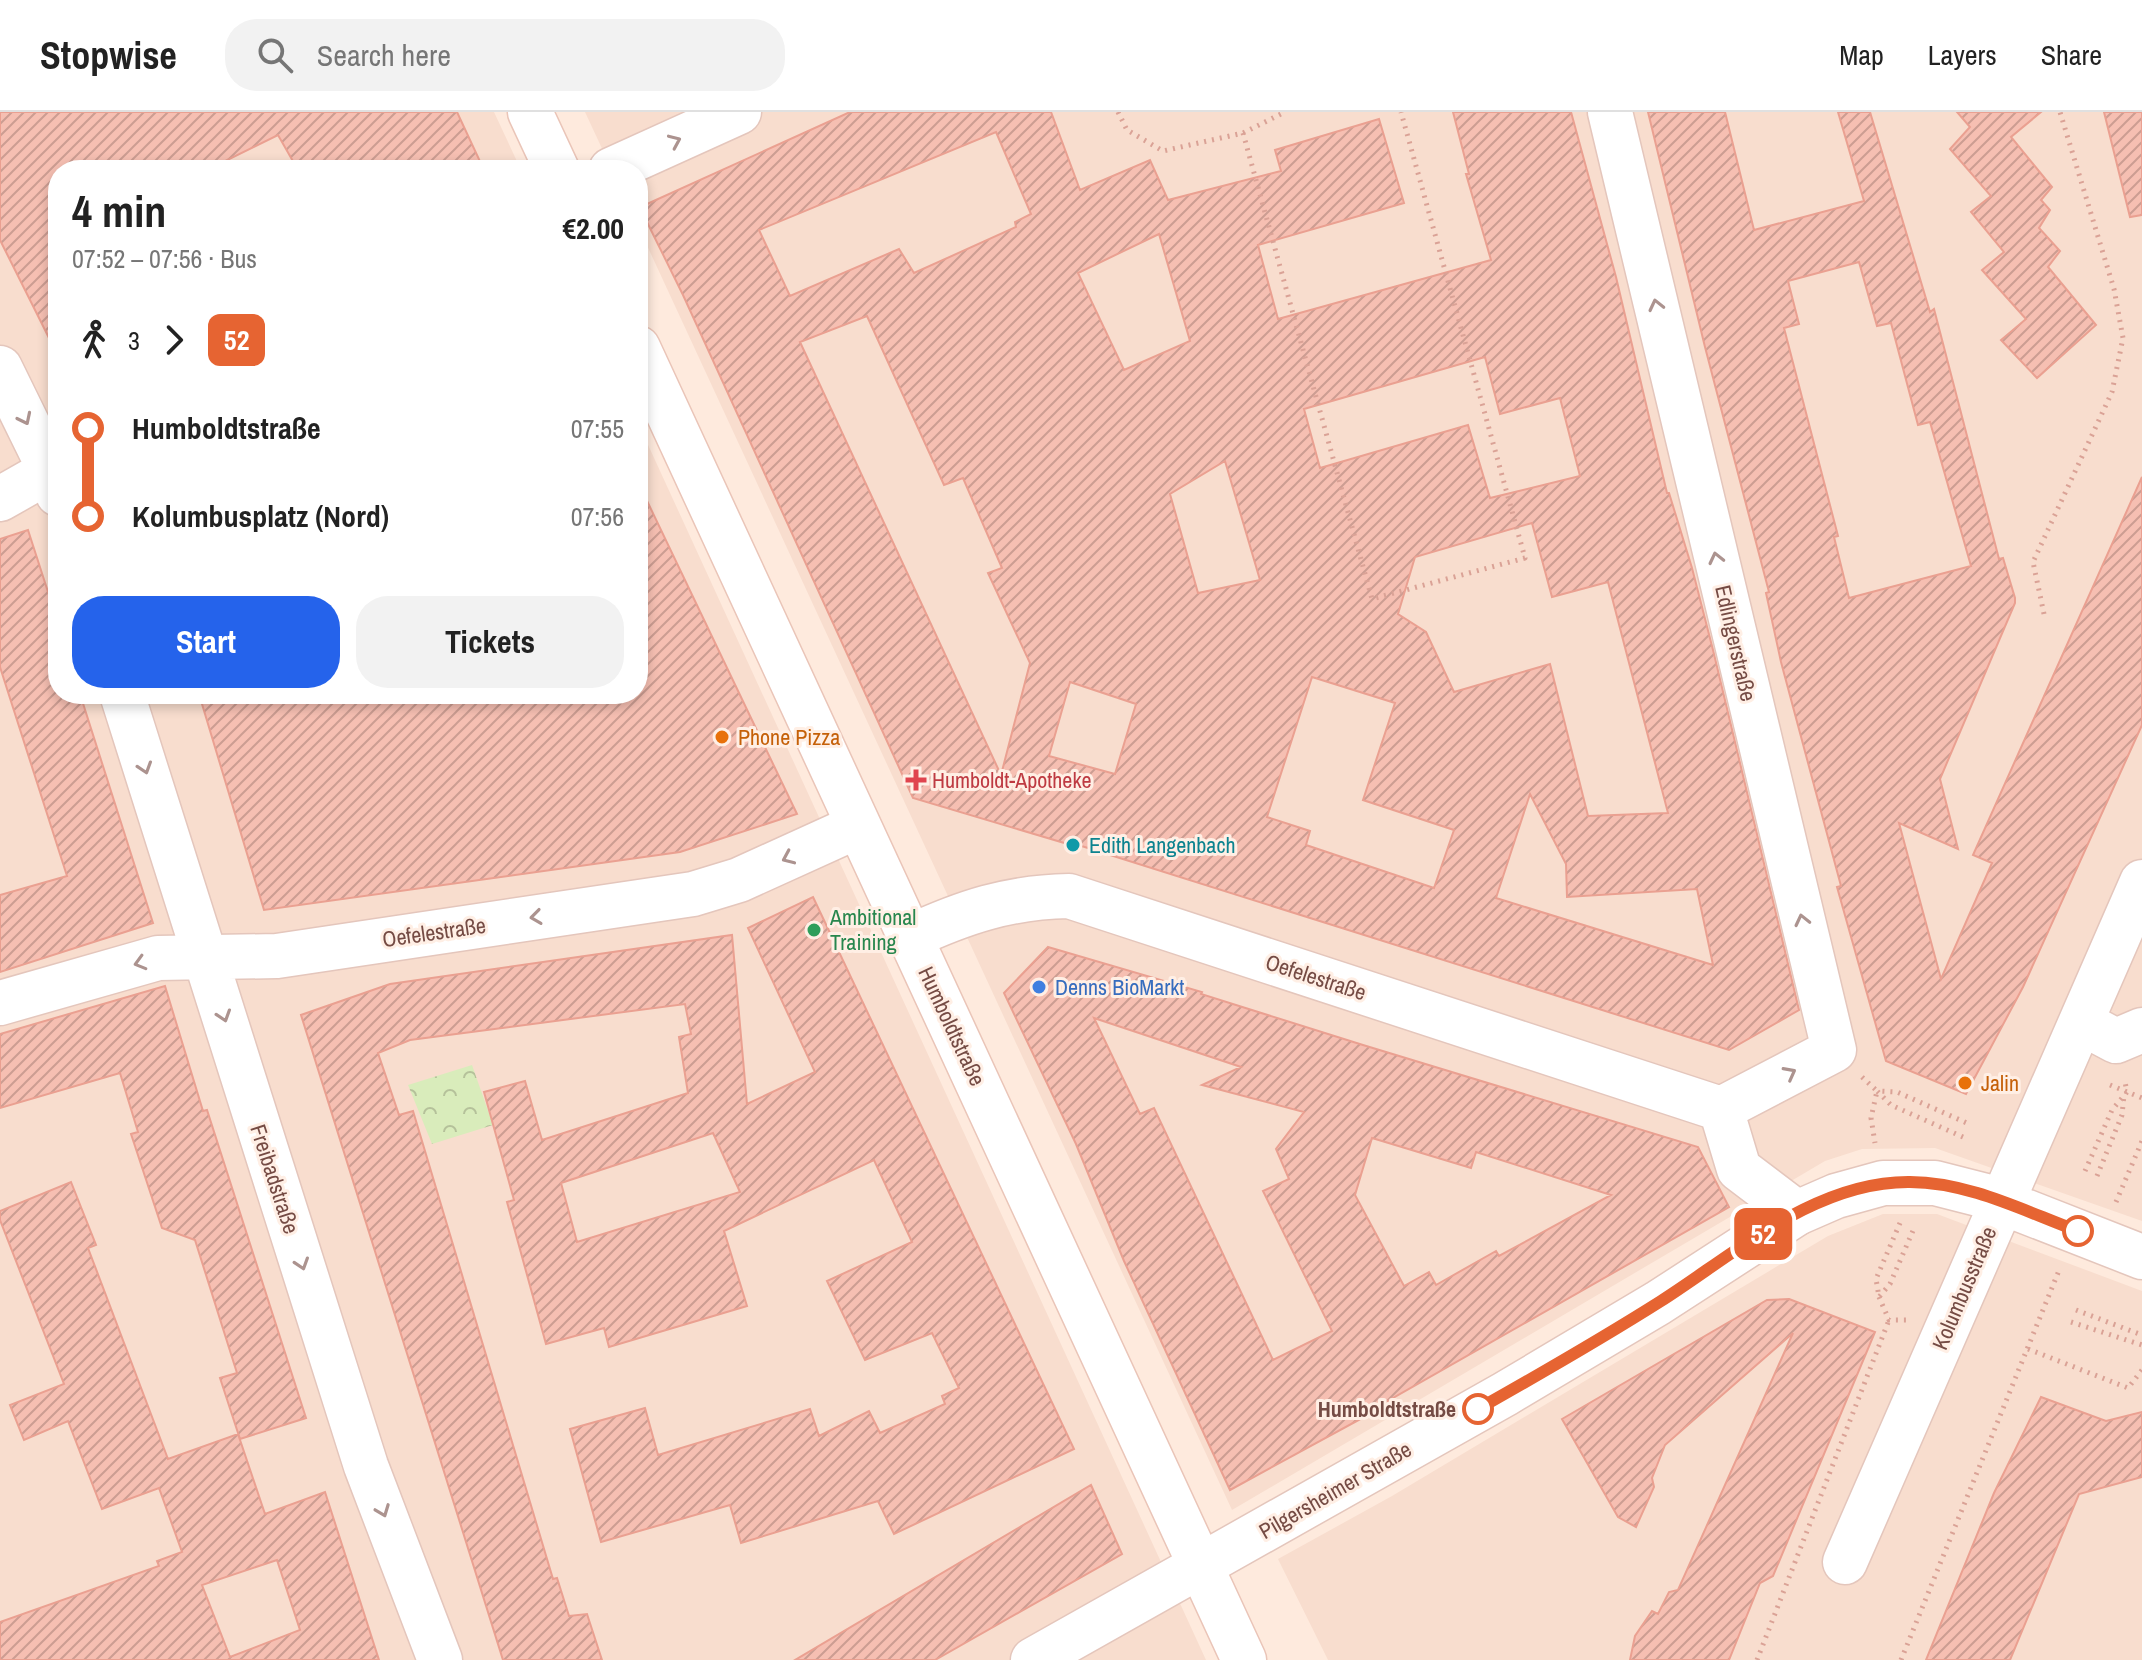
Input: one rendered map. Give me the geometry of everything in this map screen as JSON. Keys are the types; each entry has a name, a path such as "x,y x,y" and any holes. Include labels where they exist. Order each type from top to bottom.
{"street":[{"path":"530,112 552,160"},
{"path":"633,160 739,112"},
{"name":"Edlingerstraße","path":"1610,112 1834,1050 1721,1109"},
{"path":"0,368 48,463"},
{"name":"Humboldtstraße","path":"648,370 1244,1660"},
{"path":"0,499 48,480"},
{"name":"Freibadstraße","path":"125,704 366,1466 440,1660"},
{"name":"Oefelestraße","path":"0,1003 158,958 277,956 693,894 739,880 858,826"},
{"name":"Kolumbusstraße","path":"1845,1562 2142,882"},
{"name":"Oefelestraße","path":"910,937 972,910 1032,897 1069,896 1721,1109"},
{"path":"2082,1023 2116,1041 2142,1030"},
{"path":"1721,1109 1739,1169 1797,1213"},
{"name":"Pilgersheimer Straße","path":"1033,1660 1505,1394 1658,1303 1797,1213 1836,1196 1893,1200 1935,1183 2001,1202 2142,1257"}],"path":[{"path":"1118,112 1127,130 1163,151 1243,133 1285,112"},
{"path":"1243,133 1372,599 1525,558 1401,112"},
{"path":"2044,614 2033,562 2112,392 2123,338 2114,289 2060,112"},
{"path":"1877,1091 1897,1092 1969,1124"},
{"path":"1877,1091 1891,1105 1963,1137"},
{"path":"1877,1091 1871,1118 1893,1200 1876,1279 1879,1297 1890,1284 1916,1222"},
{"path":"2097,1176 2122,1115 2126,1094 2142,1098"},
{"path":"2085,1171 2112,1110"},
{"path":"1901,1660 2075,1230 2118,1200 2142,1141"},
{"path":"2076,1310 2142,1335"},
{"path":"1757,1660 1889,1320"},
{"path":"2071,1322 2142,1345"},
{"path":"2028,1349 2128,1388 2142,1370"}],"shaded area":[{"path":"0,112 494,112 516,160 48,160 48,704 648,704 648,445 1206,1660 0,1660"},
{"path":"585,112 2142,112 2142,1221 1935,1148 1862,1149 1825,1161 1232,1510 648,248 648,160 607,160"},
{"path":"1883,1214 1937,1214 2142,1291 2142,1660 1328,1660 1278,1559 1392,1496 1828,1236"}],"green space":[{"path":"472,1065 493,1125 432,1144 408,1085"}],"building":[{"path":"0,112 457,112 479,160 292,160 278,135 227,160 48,160 48,336 0,240"},
{"path":"850,112 1051,112 1080,190 1150,160 1168,200 1281,171 1275,150 1379,119 1404,203 1258,245 1278,319 1491,260 1466,174 1469,174 1453,112 1571,112 1616,277 1667,493 1692,568 1713,650 1799,1010 1729,1050 1072,843 913,798 648,224 648,204","holes":["996,132 1031,214 1015,222 1016,227 914,273 899,249 790,296 759,230","1159,234 1190,341 1124,370 1078,273","867,316 944,485 963,478 1002,568 988,573 1030,663 1001,775 800,342","1485,357 1500,414 1560,398 1580,476 1490,498 1468,425 1320,468 1304,409","1225,461 1260,580 1198,593 1170,494","1532,523 1552,597 1608,582 1668,813 1588,816 1550,664 1454,692 1426,632 1398,614 1415,557","1312,677 1395,703 1363,800 1454,830 1434,888 1306,845 1310,831 1267,817","1070,682 1136,704 1115,774 1049,756","1530,794 1566,864 1567,897 1697,889 1713,965 1496,898"]},
{"path":"1648,112 1725,112 1754,230 1864,201 1838,112 1870,112 1930,312 1934,309 1999,559 2003,558 2015,598 1940,779 1958,849 1899,823 1941,979 1992,863 1973,855 2142,477 2142,725 2023,987 1966,1094 1886,1061 1837,887 1841,886 1781,662 1766,593 1769,592","holes":["1859,262 1877,326 1891,323 1918,425 1930,422 1971,566 1849,598 1834,537 1838,536 1784,328 1799,324 1788,281"]},
{"path":"1957,112 2041,112 2011,137 2052,187 2041,200 2050,210 2039,228 2060,251 2048,267 2096,325 2037,378 2001,340 2026,319 1982,270 2004,252 1971,212 1991,196 1950,149 1970,127"},
{"path":"2104,112 2142,112 2142,215 2130,217"},
{"path":"648,503 797,814 680,852 264,910 202,704 648,704"},
{"path":"28,530 48,592 48,704 83,704 153,923 0,972 0,895 67,876 0,667 0,539"},
{"path":"813,897 1074,1449 894,1534 878,1501 741,1543 730,1505 601,1542 570,1429 645,1408 658,1455 810,1409 819,1436 869,1411 880,1433 945,1404 942,1396 959,1388 932,1333 865,1360 827,1281 912,1242 874,1160 724,1231 747,1306 609,1347 604,1328 546,1344 507,1202 514,1200 484,1092 525,1081 542,1140 688,1093 679,1037 691,1034 685,1004 410,1040 378,1053 399,1115 413,1111 553,1579 557,1578 569,1616 587,1614 602,1660 503,1660 301,1015 390,984 732,935 747,1104 815,1072 748,928","holes":["713,1133 740,1192 577,1242 561,1183"]},
{"path":"1048,947 1202,992 1363,1045 1698,1147 1729,1207 1366,1416 1230,1490 1124,1261 1076,1144 1004,993","holes":["1094,1018 1241,1067 1202,1085 1304,1112 1276,1149 1289,1179 1263,1191 1332,1331 1273,1360 1154,1108 1140,1114","1372,1138 1471,1168 1476,1152 1611,1195 1499,1256 1496,1251 1436,1285 1429,1272 1404,1286 1355,1195"]},
{"path":"165,986 203,1111 207,1110 306,1418 240,1439 220,1378 237,1373 195,1240 162,1228 131,1134 138,1132 120,1073 0,1108 0,1034"},
{"path":"71,1182 96,1245 88,1248 168,1459 238,1434 265,1514 325,1492 379,1660 0,1660 0,1622 159,1566 157,1561 182,1552 159,1488 102,1509 68,1421 24,1440 10,1405 64,1384 0,1220 0,1211","holes":["277,1560 300,1630 230,1657 202,1585"]},
{"path":"1789,1299 1875,1332 1773,1576 1760,1583 1729,1660 1630,1660 1635,1636 1652,1611 1658,1614 1669,1592 1678,1590 1793,1333 1665,1445 1652,1478 1654,1487 1636,1527 1618,1517 1562,1419 1767,1300"},
{"path":"2041,1397 2106,1421 2142,1412 2142,1477 2079,1494 2010,1660 1926,1660 1994,1493"},
{"path":"1091,1485 1122,1554 935,1660 795,1660"}],"bus line":[{"name":"52","path":"1478,1409 1658,1303 1797,1213 1836,1196 1883,1183 1935,1183 1986,1196 2078,1231"}],"place":[{"name":"Phone Pizza","path":"722,737"},
{"name":"Humboldt-Apotheke","path":"916,780"},
{"name":"Edith Langenbach","path":"1073,845"},
{"name":"Ambitional Training","path":"814,930"},
{"name":"Denns BioMarkt","path":"1039,987"},
{"name":"Jalin","path":"1965,1083"},
{"name":"Humboldtstraße","path":"1478,1409"}]}
